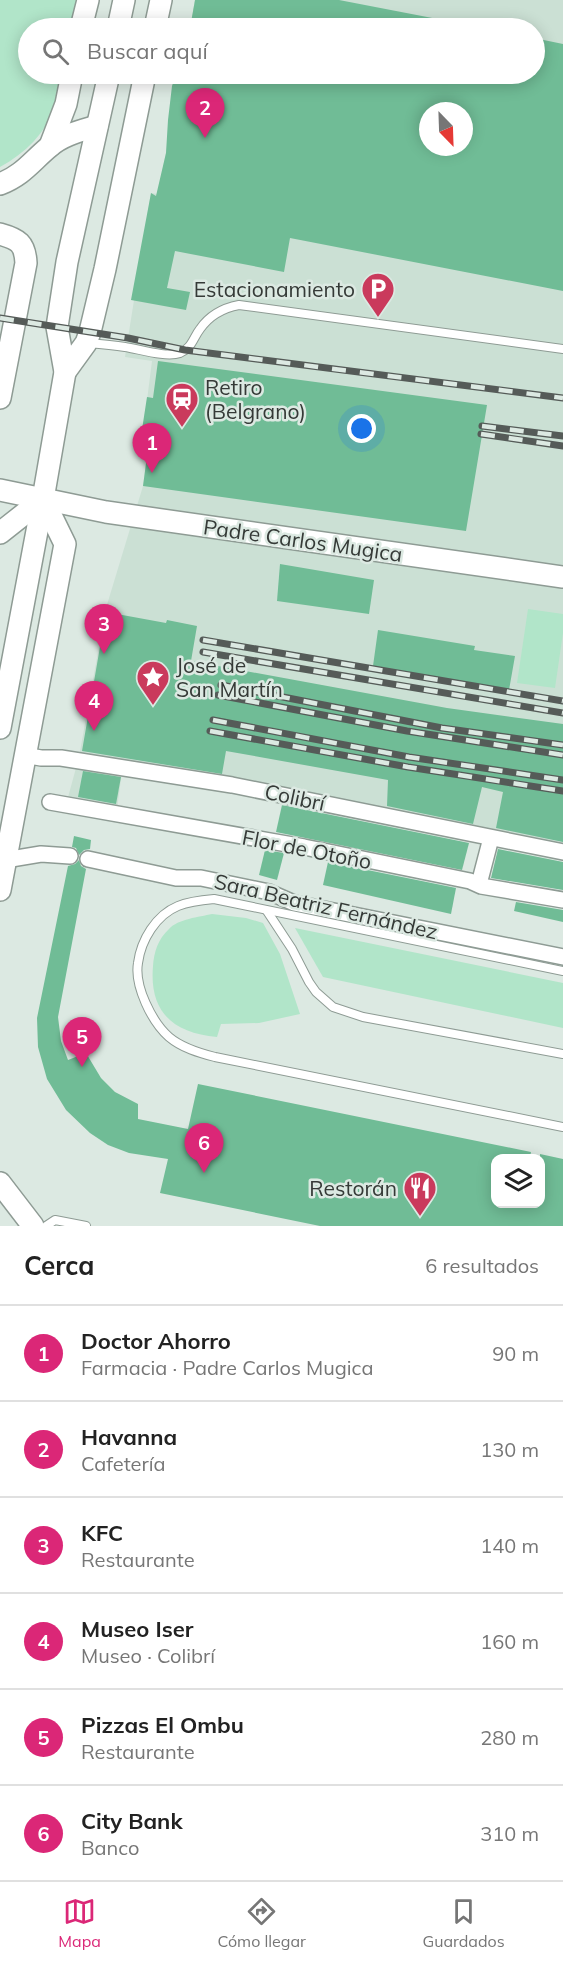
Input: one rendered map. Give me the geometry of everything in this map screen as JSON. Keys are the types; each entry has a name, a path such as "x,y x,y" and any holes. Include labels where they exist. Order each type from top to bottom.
{"main road":[{"path":"84,18 88,0"},
{"path":"120,18 124,0"},
{"path":"156,18 161,0"},
{"path":"70,84 74,104 80,115 97,126"},
{"path":"50,146 66,104 70,84"},
{"path":"0,728 65,372 57,327 67,262 107,84"},
{"path":"65,372 86,343 105,269 143,84"},
{"path":"0,184 22,174 50,146 71,134 97,126"},
{"path":"0,234 21,243 25,249 26,263 0,398"},
{"name":"Padre Carlos Mugica","path":"0,490 118,514 563,577"},
{"path":"0,533 43,499"},
{"path":"0,890 65,544 43,499"},
{"path":"0,1183 33,1226"}],"street":[{"name":"Colibrí","path":"24,756 61,758 232,784 563,852"},
{"name":"Flor de Otoño","path":"50,802 304,847 480,886 563,900"},
{"path":"479,884 491,837"},
{"path":"5,860 40,854 70,856"},
{"name":"Sara Beatriz Fernández","path":"88,859 176,878 201,878 269,892 294,903 563,957"}],"lane":[{"path":"86,343 171,355 179,353 191,345 200,329 214,315 227,307 238,305 563,350"},
{"path":"563,971 214,899 178,906 164,914 152,927 137,965 139,982 151,1014 159,1027 184,1047 208,1055 563,1127"},
{"path":"267,911 292,949 309,982 316,992 333,1007 363,1017 563,1054"},
{"path":"46,1226 55,1220 86,1226"}],"shaded area":[{"path":"195,0 563,0 563,845 123,764 117,809 67,801 79,757 106,608 143,486 147,456 140,455 152,361 125,357 151,193 158,194 179,84 545,84 545,18 192,18"}],"green space":[{"path":"0,0 78,0 74,18 18,18 18,84 60,84 56,106 46,125 26,149 0,167"},
{"path":"528,609 563,614 563,633 555,688 517,683"},
{"path":"212,914 246,918 263,923 280,954 300,1014 259,1023 221,1024 217,1037 188,1031 167,1017 155,996 153,982 157,946 165,933 178,923"},
{"path":"295,928 563,983 563,1028 323,977"}],"building":[{"path":"195,0 339,0 432,18 192,18"},
{"path":"545,40 563,44 563,291 290,238 284,272 175,251 167,288 190,292 186,310 131,300 151,193 156,196 166,153 173,84 545,84"},
{"path":"158,361 487,405 466,531 143,486 147,456 140,455 141,436 147,397 153,398"},
{"path":"280,564 374,580 369,614 277,601"},
{"path":"106,612 197,626 191,661 447,708 563,724 563,842 496,828 503,792 482,787 473,824 387,806 388,780 226,751 222,774 82,751"},
{"path":"378,630 475,646 474,650 515,656 509,690 373,666"},
{"path":"83,771 121,777 116,804 78,797"},
{"path":"282,805 469,843 462,870 276,832"},
{"path":"74,836 91,840 90,849 84,850 79,855 76,848 72,847"},
{"path":"498,849 563,862 563,890 491,878"},
{"path":"265,850 284,853 277,880 259,875"},
{"path":"79,860 81,866 86,869 58,1017 61,1041 68,1060 86,1053 101,1078 115,1092 138,1104 138,1119 188,1129 198,1084 531,1152 531,1154 491,1154 491,1208 545,1208 545,1155 563,1159 563,1226 320,1226 160,1193 168,1159 129,1153 108,1145 90,1133 66,1110 47,1079 38,1047 37,1018 68,866"},
{"path":"328,862 456,888 451,914 323,885"},
{"path":"516,902 563,910 563,922 514,911"}],"railway":[{"path":"0,318 128,338 185,350 563,398"},
{"path":"482,426 563,436"},
{"path":"481,434 563,446"},
{"path":"203,640 563,701"},
{"path":"203,652 563,713"},
{"path":"221,685 442,728 563,745"},
{"path":"218,695 407,731 563,755"},
{"path":"213,720 409,757 563,780"},
{"path":"210,731 408,767 563,791"}],"place":[{"name":"Havanna","path":"205,138"},
{"name":"Estacionamiento","path":"378,318"},
{"name":"Retiro (Belgrano)","path":"182,428"},
{"name":"Doctor Ahorro","path":"152,473"},
{"name":"KFC","path":"104,654"},
{"name":"José de San Martín","path":"153,706"},
{"name":"Museo Iser","path":"94,731"},
{"name":"Pizzas El Ombu","path":"82,1067"},
{"name":"City Bank","path":"204,1173"},
{"name":"Restorán","path":"420,1217"}]}
